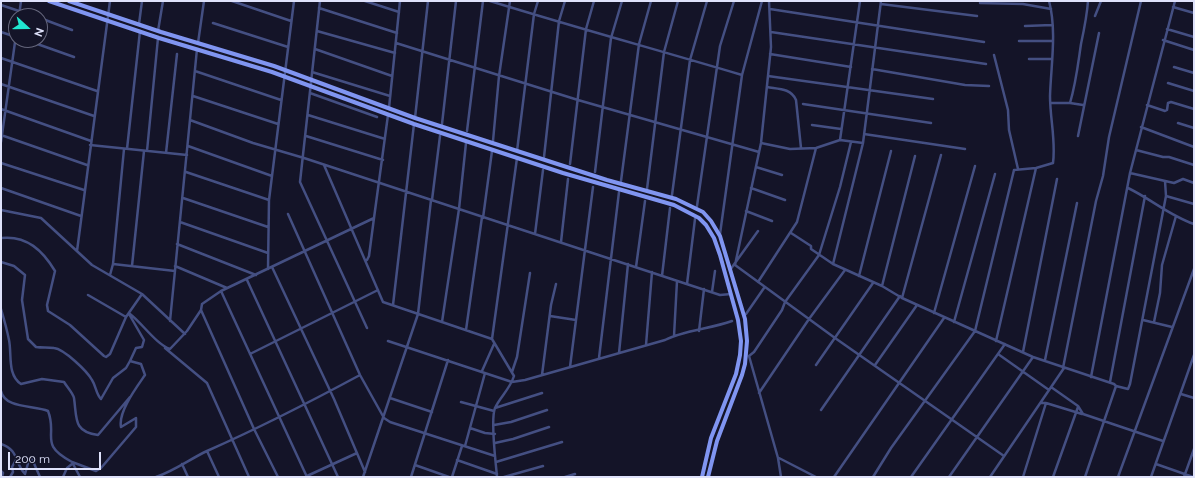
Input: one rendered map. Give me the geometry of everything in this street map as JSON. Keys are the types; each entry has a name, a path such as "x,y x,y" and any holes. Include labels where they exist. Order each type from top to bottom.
{"main road":[{"path":"49,1 158,38 311,86 388,115 517,158 605,186 674,205 699,218 714,238 740,330 739,362 711,438 702,477"},
{"path":"69,1 158,31 285,70 415,118 607,180 676,199 703,212 711,221 720,236 745,319 747,356 739,385 717,441 708,477"},
{"path":"605,186 607,180"}],"street":[{"path":"77,251 110,1"},
{"path":"139,24 142,1"},
{"path":"158,31 163,1"},
{"path":"198,43 204,1"},
{"path":"232,1 291,21"},
{"path":"268,269 269,200 294,1"},
{"path":"320,1 304,158 300,182 367,328"},
{"path":"365,1 399,12"},
{"path":"388,109 400,1"},
{"path":"415,118 428,1"},
{"path":"442,124 448,60 456,1"},
{"path":"467,131 483,1"},
{"path":"490,1 586,29 611,38 639,44 742,75"},
{"path":"493,141 499,76 508,6 510,1"},
{"path":"517,151 534,14 538,1"},
{"path":"544,157 559,21 565,1"},
{"path":"570,164 586,29 594,1"},
{"path":"595,172 611,38 622,1"},
{"path":"621,181 639,44 651,1"},
{"path":"647,189 664,52 678,1"},
{"path":"672,195 690,60 707,1"},
{"path":"697,206 720,46 734,1"},
{"path":"720,236 742,75 762,1"},
{"path":"735,265 759,152 770,54 769,1"},
{"path":"840,140 860,1"},
{"path":"874,477 925,401 975,331 1014,170 1018,168 1036,168 1051,165 1054,161 1054,137 1051,103 1052,25 1049,1"},
{"path":"1070,103 1077,80 1087,18 1088,1"},
{"path":"1095,16 1101,1"},
{"path":"990,477 1064,368 1096,201 1141,1"},
{"path":"1091,377 1130,173 1175,1"},
{"path":"833,264 863,143 868,91 881,2 977,16"},
{"path":"980,3 1022,4 1051,9"},
{"path":"1,5 12,8"},
{"path":"1173,7 1194,13"},
{"path":"319,8 397,33"},
{"path":"770,9 984,42"},
{"path":"48,21 72,30"},
{"path":"213,23 288,46"},
{"path":"1025,26 1052,25"},
{"path":"1167,29 1194,37"},
{"path":"110,275 113,264 125,149 140,31"},
{"path":"317,31 395,53"},
{"path":"770,32 986,64"},
{"path":"1078,136 1083,105 1099,33"},
{"path":"132,266 158,38"},
{"path":"1164,40 1194,50"},
{"path":"1019,41 1052,41"},
{"path":"396,43 603,108 759,152"},
{"path":"1,142 14,48"},
{"path":"48,48 74,57"},
{"path":"170,321 177,244 186,172 197,49"},
{"path":"315,49 392,76"},
{"path":"166,153 177,54"},
{"path":"770,54 851,67"},
{"path":"994,55 1008,110 1009,130 1018,168"},
{"path":"1,58 97,91"},
{"path":"1029,60 1052,59"},
{"path":"1174,67 1194,73"},
{"path":"872,69 965,85 989,86"},
{"path":"195,71 282,100"},
{"path":"312,72 390,96"},
{"path":"768,76 933,99"},
{"path":"1,84 94,116"},
{"path":"1168,84 1194,91"},
{"path":"767,86 785,90 794,95 796,100 801,148"},
{"path":"310,93 378,118"},
{"path":"192,96 278,124"},
{"path":"1147,105 1165,111 1167,110 1168,103 1171,102 1194,109"},
{"path":"1051,103 1083,105"},
{"path":"803,104 931,123"},
{"path":"1,109 91,141"},
{"path":"308,114 385,139"},
{"path":"367,260 370,256 388,115"},
{"path":"190,120 276,150 323,164 379,184 509,225 704,290 720,295 731,294"},
{"path":"1178,123 1194,128"},
{"path":"393,305 414,124"},
{"path":"812,125 842,130"},
{"path":"1141,128 1194,146"},
{"path":"864,134 965,149"},
{"path":"2,135 88,165"},
{"path":"306,136 383,160"},
{"path":"363,477 418,314 440,136"},
{"path":"760,143 790,149 816,148 840,140 863,143"},
{"path":"781,477 778,458 747,356 754,352 785,302 819,255 840,187 851,142"},
{"path":"442,322 459,209 466,143"},
{"path":"90,145 187,155"},
{"path":"188,146 272,176"},
{"path":"758,282 798,222 816,148"},
{"path":"1136,150 1163,157 1169,156 1194,165"},
{"path":"466,330 492,151"},
{"path":"860,276 890,151"},
{"path":"821,410 901,297 941,155"},
{"path":"882,286 915,156"},
{"path":"457,460 497,475 494,410 512,382 514,376 492,339 509,225 517,158"},
{"path":"1,163 84,190"},
{"path":"323,164 367,260 383,302 492,339"},
{"path":"756,166 782,175"},
{"path":"934,313 975,166"},
{"path":"996,341 1036,168"},
{"path":"535,234 543,170"},
{"path":"186,172 269,200"},
{"path":"1130,173 1174,183 1183,179 1194,183"},
{"path":"954,322 995,174"},
{"path":"561,242 568,179"},
{"path":"1023,352 1057,180"},
{"path":"791,233 811,246 811,249 833,264 882,286 944,318 1033,357 1128,389 1143,320 1162,209 1166,196 1164,181"},
{"path":"570,367 593,187"},
{"path":"1,188 81,216"},
{"path":"751,188 785,200"},
{"path":"1128,188 1145,196 1162,209 1194,224"},
{"path":"599,358 620,192"},
{"path":"1110,382 1145,196"},
{"path":"1166,196 1194,204"},
{"path":"183,198 268,227"},
{"path":"636,267 645,201"},
{"path":"1045,360 1077,202"},
{"path":"662,276 670,208"},
{"path":"1,210 41,218 92,265 142,294 185,334"},
{"path":"746,211 772,221"},
{"path":"288,214 360,375 384,418 390,422 425,434 495,456"},
{"path":"1154,322 1160,293 1162,265 1176,216"},
{"path":"164,347 170,349 185,334 201,310 202,304 221,291 272,268 374,218"},
{"path":"687,284 696,219"},
{"path":"180,222 268,253"},
{"path":"730,270 758,231"},
{"path":"1,238 28,241 51,264 55,271 47,305 48,311 70,325 106,357 110,354 128,315 142,294"},
{"path":"177,244 256,275"},
{"path":"1,262 14,266 25,275 22,300 28,339 36,347 61,350 88,373 98,396 101,399 113,378 126,368 133,351 142,346 144,340 128,315"},
{"path":"113,264 175,270"},
{"path":"620,353 628,264"},
{"path":"735,265 764,288 834,338 861,355 1004,456"},
{"path":"175,266 228,288"},
{"path":"272,268 365,472"},
{"path":"759,393 808,319 845,270"},
{"path":"1118,477 1133,430 1194,270"},
{"path":"712,292 715,271"},
{"path":"646,345 652,272"},
{"path":"512,372 517,357 530,273"},
{"path":"246,280 338,477"},
{"path":"674,336 677,281"},
{"path":"816,365 873,283"},
{"path":"542,375 556,284"},
{"path":"746,314 764,288"},
{"path":"250,354 301,330 378,290"},
{"path":"699,331 704,290"},
{"path":"221,291 306,477 357,453"},
{"path":"88,295 128,315 207,383 215,397 232,441 249,477"},
{"path":"875,365 917,305"},
{"path":"1,309 9,342 9,358 15,379 21,384 42,379 64,382 74,397 77,425 89,434 98,435 145,375 141,364 130,361"},
{"path":"201,310 254,429 278,477"},
{"path":"550,316 576,320"},
{"path":"834,477 944,318"},
{"path":"1143,320 1172,327"},
{"path":"388,341 512,382 542,375 674,336 699,331 732,321"},
{"path":"452,477 470,428 484,372 494,344"},
{"path":"911,477 1005,344"},
{"path":"998,354 1078,406 1083,414"},
{"path":"1151,477 1194,355"},
{"path":"949,477 1033,357"},
{"path":"412,477 448,360"},
{"path":"158,477 207,451 280,418 360,375"},
{"path":"1085,477 1103,420 1116,386"},
{"path":"1,391 5,400 12,404 38,407 48,410 52,419 50,436 52,446 72,463 96,471 101,468 136,427 136,418 121,427 120,420 133,392"},
{"path":"461,402 494,410 542,394"},
{"path":"1181,394 1194,398"},
{"path":"390,398 432,412"},
{"path":"1040,403 1046,403 1103,420 1163,442"},
{"path":"1023,477 1046,403"},
{"path":"1053,477 1078,406"},
{"path":"494,425 511,422 547,410"},
{"path":"495,442 513,439 549,427"},
{"path":"470,428 485,434 494,434"},
{"path":"496,462 562,442"},
{"path":"1,444 9,447 17,458 25,474 29,460 32,459 40,477"},
{"path":"1185,476 1194,449"},
{"path":"207,451 219,477"},
{"path":"10,477 13,472 12,467 17,458"},
{"path":"778,458 816,477"},
{"path":"64,477 67,468 72,463"},
{"path":"72,463 80,477"},
{"path":"182,464 188,477"},
{"path":"1156,464 1185,476 1193,477"},
{"path":"415,465 449,477"},
{"path":"504,477 543,466"},
{"path":"1,471 3,473 2,477"},
{"path":"565,477 575,474"}]}
